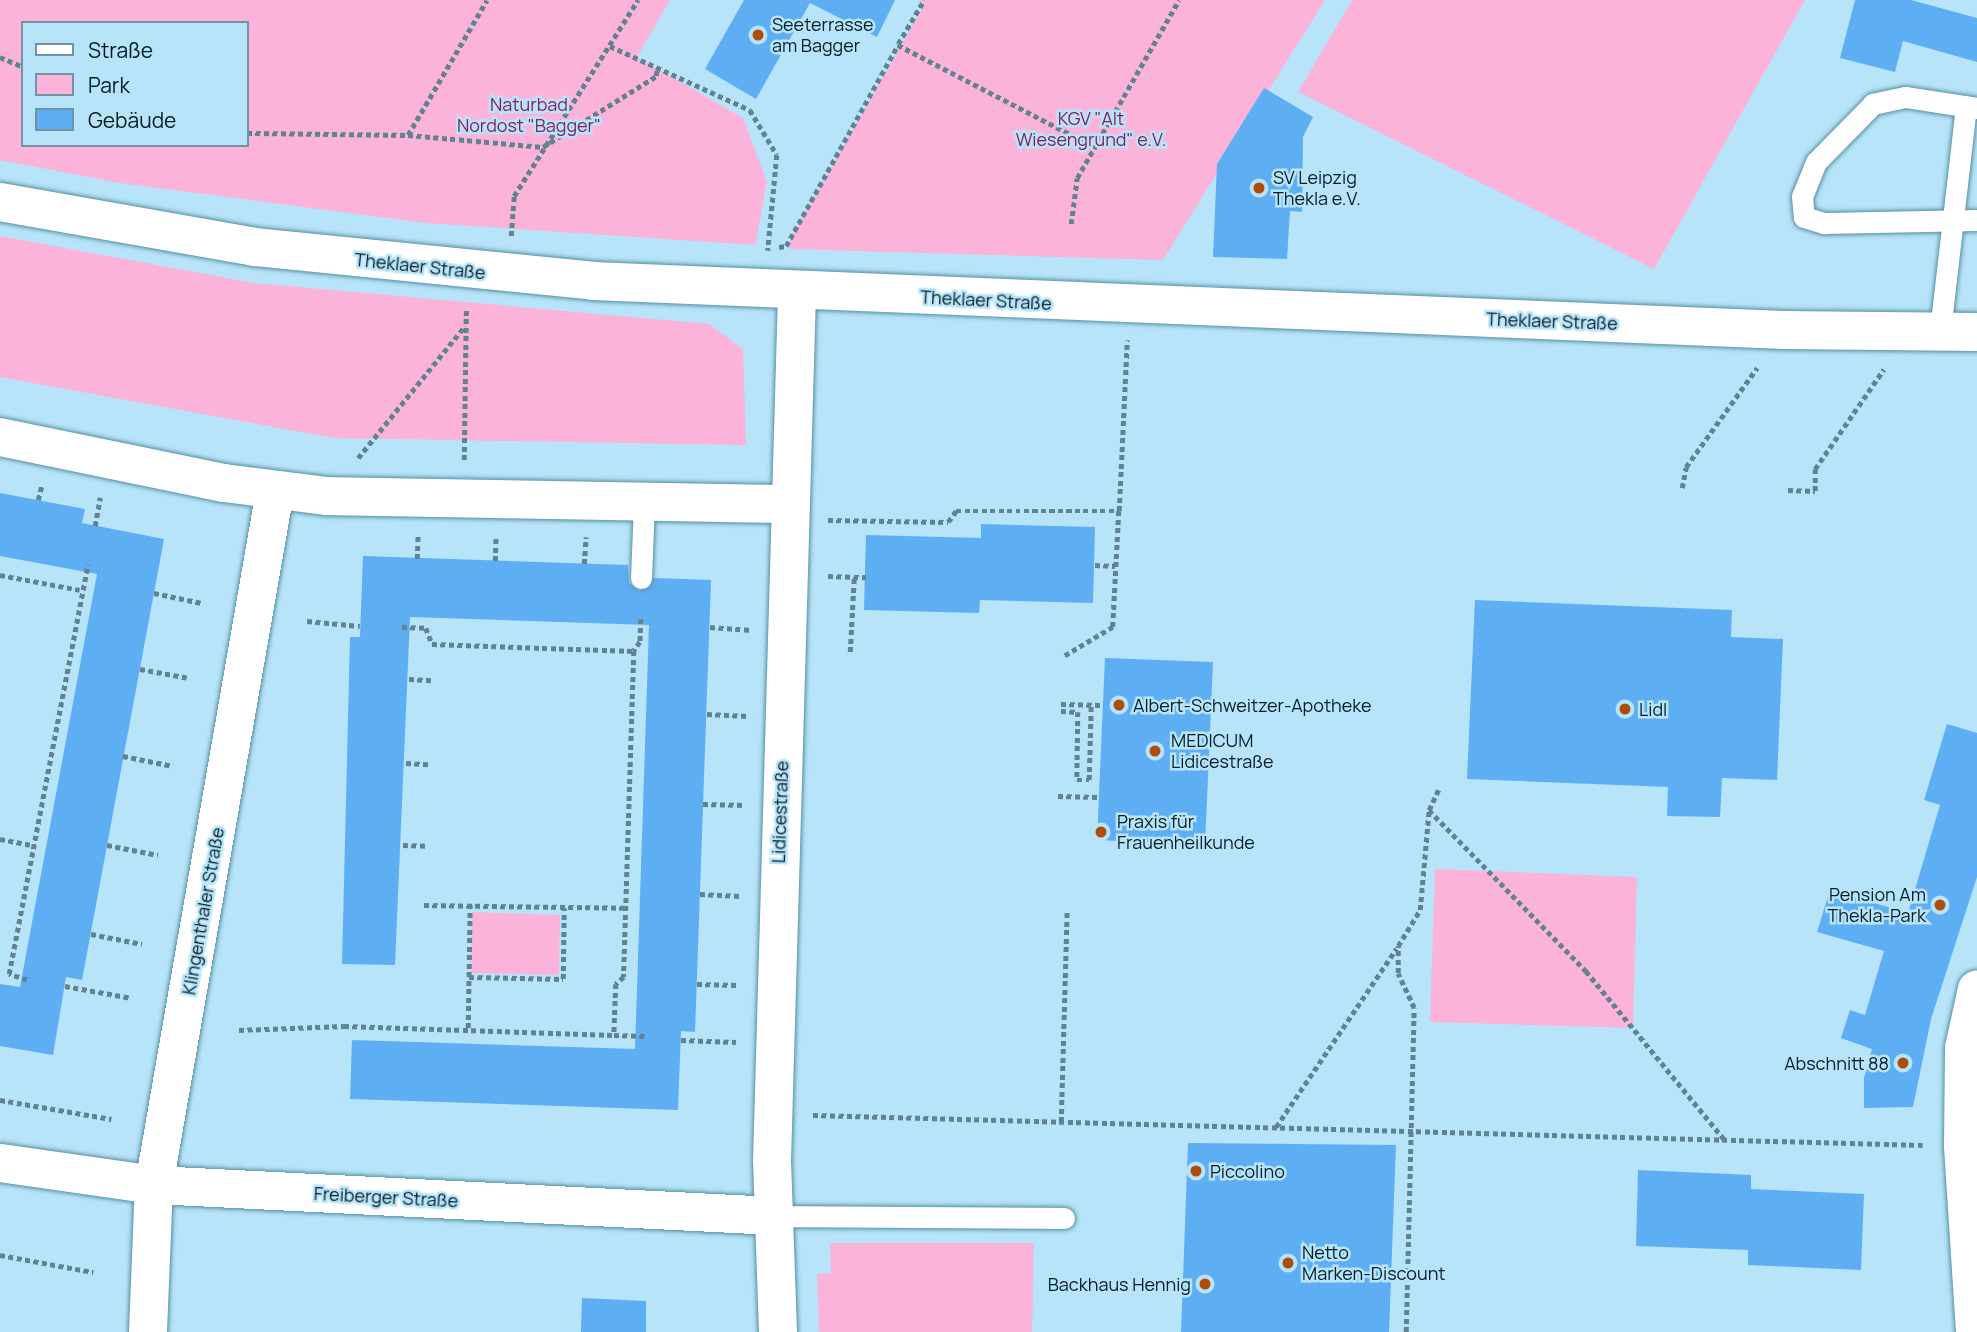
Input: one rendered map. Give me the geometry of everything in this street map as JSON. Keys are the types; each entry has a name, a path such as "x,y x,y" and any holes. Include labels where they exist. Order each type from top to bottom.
{"street":[{"name":"Theklaer Straße","path":"0,202 255,247 507,275 781,292 1784,330 1977,331"},
{"name":"Lidicestraße","path":"778,1332 773,1114 789,512 781,292"},
{"path":"0,437 275,492 327,496 644,502 789,512"},
{"name":"Klingenthaler Straße","path":"148,1332 154,1185 275,492"},
{"path":"1975,1332 1970,1146 1964,1048 1977,989"},
{"name":"Freiberger Straße","path":"0,1163 154,1185 774,1216"}],"lane":[{"path":"1925,331 1949,219 1971,107 1905,97 1873,104 1816,162 1802,196 1804,216 1824,223 1949,219 1977,219"},
{"path":"641,578 644,502"},
{"path":"774,1216 1064,1218"}],"path":[{"path":"408,135 487,0"},
{"path":"507,275 514,196 543,146 638,0"},
{"path":"768,250 786,246 924,0"},
{"path":"1071,224 1077,178 1179,0"},
{"path":"898,45 1093,146"},
{"path":"610,46 750,110 777,155 768,250 781,292"},
{"path":"0,57 21,66"},
{"path":"248,133 408,135 543,146 656,76 657,68"},
{"path":"463,499 467,272"},
{"path":"1063,657 1114,627 1129,305"},
{"path":"327,496 466,326"},
{"path":"1682,488 1686,467 1784,330"},
{"path":"1788,490 1815,491 1815,469 1925,331"},
{"path":"789,512 948,522 956,511 1119,511"},
{"path":"95,526 97,517"},
{"path":"27,979 9,974 80,590 88,565"},
{"path":"1094,565 1115,566"},
{"path":"0,575 80,590"},
{"path":"850,652 854,577"},
{"path":"154,593 202,603"},
{"path":"614,1035 627,908 634,651 640,642 640,618"},
{"path":"307,621 360,626"},
{"path":"402,627 426,628 432,644 634,651"},
{"path":"710,627 733,629"},
{"path":"140,669 189,678"},
{"path":"409,679 431,680"},
{"path":"1061,704 1102,705"},
{"path":"1061,711 1079,712 1077,780 1088,780 1091,705"},
{"path":"707,714 731,715"},
{"path":"124,757 173,766"},
{"path":"406,763 428,764"},
{"path":"1276,1128 1420,910 1429,810 1439,789"},
{"path":"1058,796 1098,797"},
{"path":"704,804 724,804"},
{"path":"1429,810 1586,971 1724,1140"},
{"path":"0,839 32,845"},
{"path":"107,845 158,855"},
{"path":"402,845 426,846"},
{"path":"700,894 720,895"},
{"path":"424,905 627,908"},
{"path":"468,1028 470,905"},
{"path":"469,977 563,979 564,908"},
{"path":"1061,1122 1067,912"},
{"path":"91,934 142,944"},
{"path":"1398,946 1398,973 1414,1008 1414,1132 1406,1332"},
{"path":"697,984 712,984"},
{"path":"65,986 132,999"},
{"path":"239,1030 468,1028 645,1036"},
{"path":"681,1041 774,1043"},
{"path":"0,1100 111,1119"},
{"path":"773,1114 1970,1146"},
{"path":"0,1255 93,1272"}],"green space":[{"name":"Naturbad Nordost \"Bagger\"","path":"0,0 670,0 637,57 743,118 767,182 755,245 426,223 120,183 0,160"},
{"name":"KGV \"Alt Wiesengrund\" e.V.","path":"918,0 1325,0 1163,260 789,249 793,233 925,4"},
{"path":"1352,0 1805,0 1654,269 1298,92"},
{"path":"0,236 254,283 709,324 743,349 746,445 334,438 0,377"},
{"path":"1435,869 1637,877 1633,1028 1430,1022"},
{"path":"472,912 560,915 559,975 471,973"},
{"path":"830,1243 1034,1243 1032,1332 819,1332 817,1274 831,1273"}],"building":[{"name":"Seeterrasse am Bagger","path":"744,0 895,0 877,37 810,3 756,99 705,69"},
{"path":"1855,0 1911,0 1977,18 1977,62 1903,41 1895,72 1840,58"},
{"name":"SV Leipzig Thekla e.V.","path":"1264,88 1313,117 1303,137 1302,212 1290,211 1287,259 1213,257 1217,164"},
{"path":"0,493 85,509 82,523 164,539 82,980 66,977 53,1055 0,1046 0,984 20,987 97,574 0,556"},
{"path":"981,524 1095,527 1093,603 980,600 979,613 864,610 866,535 981,538"},
{"path":"363,556 628,565 629,583 640,591 654,578 711,580 695,1032 681,1031 678,1110 350,1099 352,1040 635,1049 649,625 410,617 395,965 342,964 350,637 360,637"},
{"name":"Lidl","path":"1475,600 1732,610 1731,637 1783,639 1777,780 1722,778 1720,817 1667,816 1668,787 1467,779"},
{"name":"MEDICUM Lidicestraße","path":"1105,658 1213,662 1205,845 1097,840"},
{"path":"1947,724 1977,733 1977,877 1931,1019 1913,1107 1864,1108 1864,1078 1872,1049 1841,1038 1850,1010 1865,1015 1884,951 1817,932 1830,890 1908,913 1940,805 1924,800"},
{"name":"Netto Marken-Discount","path":"1188,1143 1396,1145 1389,1332 1181,1332"},
{"path":"1638,1170 1751,1175 1751,1189 1864,1194 1861,1270 1748,1265 1748,1250 1636,1246"},
{"path":"582,1298 646,1301 646,1332 581,1332"}],"place":[{"name":"Seeterrasse am Bagger","path":"758,35"},
{"name":"SV Leipzig Thekla e.V.","path":"1259,188"},
{"name":"Albert-Schweitzer-Apotheke","path":"1119,705"},
{"name":"Lidl","path":"1625,709"},
{"name":"MEDICUM Lidicestraße","path":"1155,751"},
{"name":"Praxis für Frauenheilkunde","path":"1101,832"},
{"name":"Pension Am Thekla-Park","path":"1940,905"},
{"name":"Abschnitt 88","path":"1903,1063"},
{"name":"Piccolino","path":"1196,1171"},
{"name":"Netto Marken-Discount","path":"1288,1263"},
{"name":"Backhaus Hennig","path":"1205,1284"}]}
